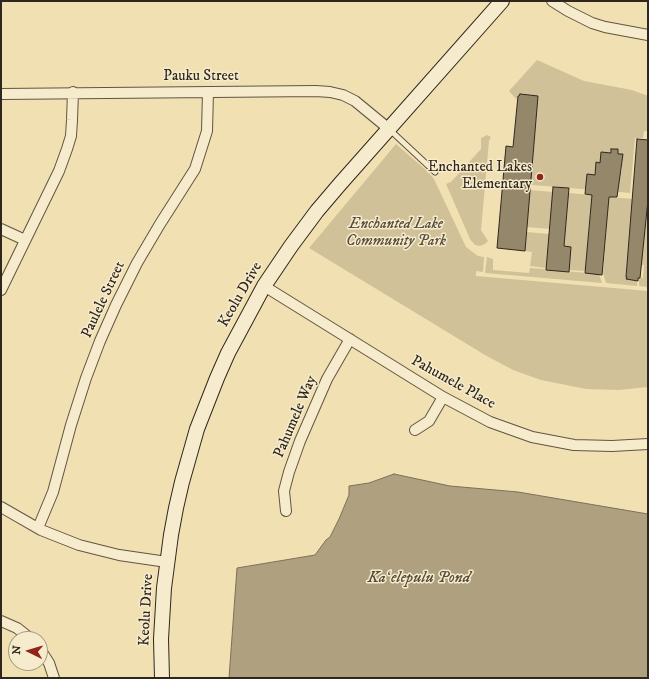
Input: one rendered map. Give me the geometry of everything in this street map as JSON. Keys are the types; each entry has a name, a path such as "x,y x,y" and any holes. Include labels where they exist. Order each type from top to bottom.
{"main road":[{"name":"Keolu Drive","path":"162,678 162,620 167,562 177,502 197,429 228,353 264,286 317,211 502,1"}],"street":[{"path":"552,1 568,11 605,27 648,35"},
{"name":"Pauku Street","path":"1,94 73,92 330,92 343,95 355,101 389,129"},
{"path":"1,290 59,171 67,149 72,120 73,92"},
{"name":"Paulele Street","path":"38,528 53,492 71,425 100,341 116,305 138,263 160,224 195,169 207,131 208,92"},
{"path":"1,229 25,240"},
{"name":"Pahumele Place","path":"264,286 443,397 490,422 516,432 550,441 590,446 648,444"},
{"name":"Pahumele Way","path":"286,511 284,491 300,441 327,379 350,339"},
{"path":"415,430 429,421 443,397"},
{"path":"1,508 38,528 66,540 99,551 167,562"},
{"path":"1,621 21,631"},
{"path":"48,661 54,678"}],"lane":[{"path":"389,129 435,172"}],"green space":[{"path":"537,60 584,81 632,90 648,96 648,131 644,131 643,138 635,138 630,193 599,190 621,173 623,154 618,154 618,149 612,149 611,153 601,152 600,163 596,163 594,190 508,183 532,174 538,96 520,94 516,99 509,91"},
{"path":"487,135 491,137 489,141 481,230 488,241 480,246 475,245 470,239 446,184 451,182 481,149 481,138"},
{"name":"Enchanted Lake Community Park","path":"396,144 434,179 466,247 478,256 484,257 483,272 476,271 476,276 648,291 648,387 619,390 586,389 541,380 513,370 485,355 309,248"},
{"path":"530,190 553,192 550,229 527,227"},
{"path":"569,193 592,195 585,271 569,270 571,247 564,246"},
{"path":"609,197 633,199 626,276 627,279 637,281 637,286 606,283 603,273"},
{"path":"647,200 648,287 639,286 639,278 643,278 644,265 641,265"},
{"path":"527,232 549,234 546,268 530,266 532,252 525,251"},
{"path":"487,257 493,259 493,270 529,273 530,268 599,274 602,283 485,273"}],"water":[{"name":"Kaʻelepulu Pond","path":"394,474 450,486 518,492 648,514 648,678 229,678 237,568 315,555 330,537 339,519 349,495 349,486 369,483"}],"building":[{"path":"520,94 538,96 525,251 497,248 506,146 513,147 518,96"},
{"path":"637,139 648,140 648,200 640,278 638,278 638,281 626,279"},
{"path":"611,149 618,149 618,154 623,154 617,197 609,197 602,275 585,273 592,195 585,194 587,174 595,175 596,162 600,163 601,152 611,153"},
{"path":"553,187 569,188 564,246 571,247 569,272 546,270"}],"place":[{"name":"Enchanted Lakes Elementary","path":"540,177"}]}
